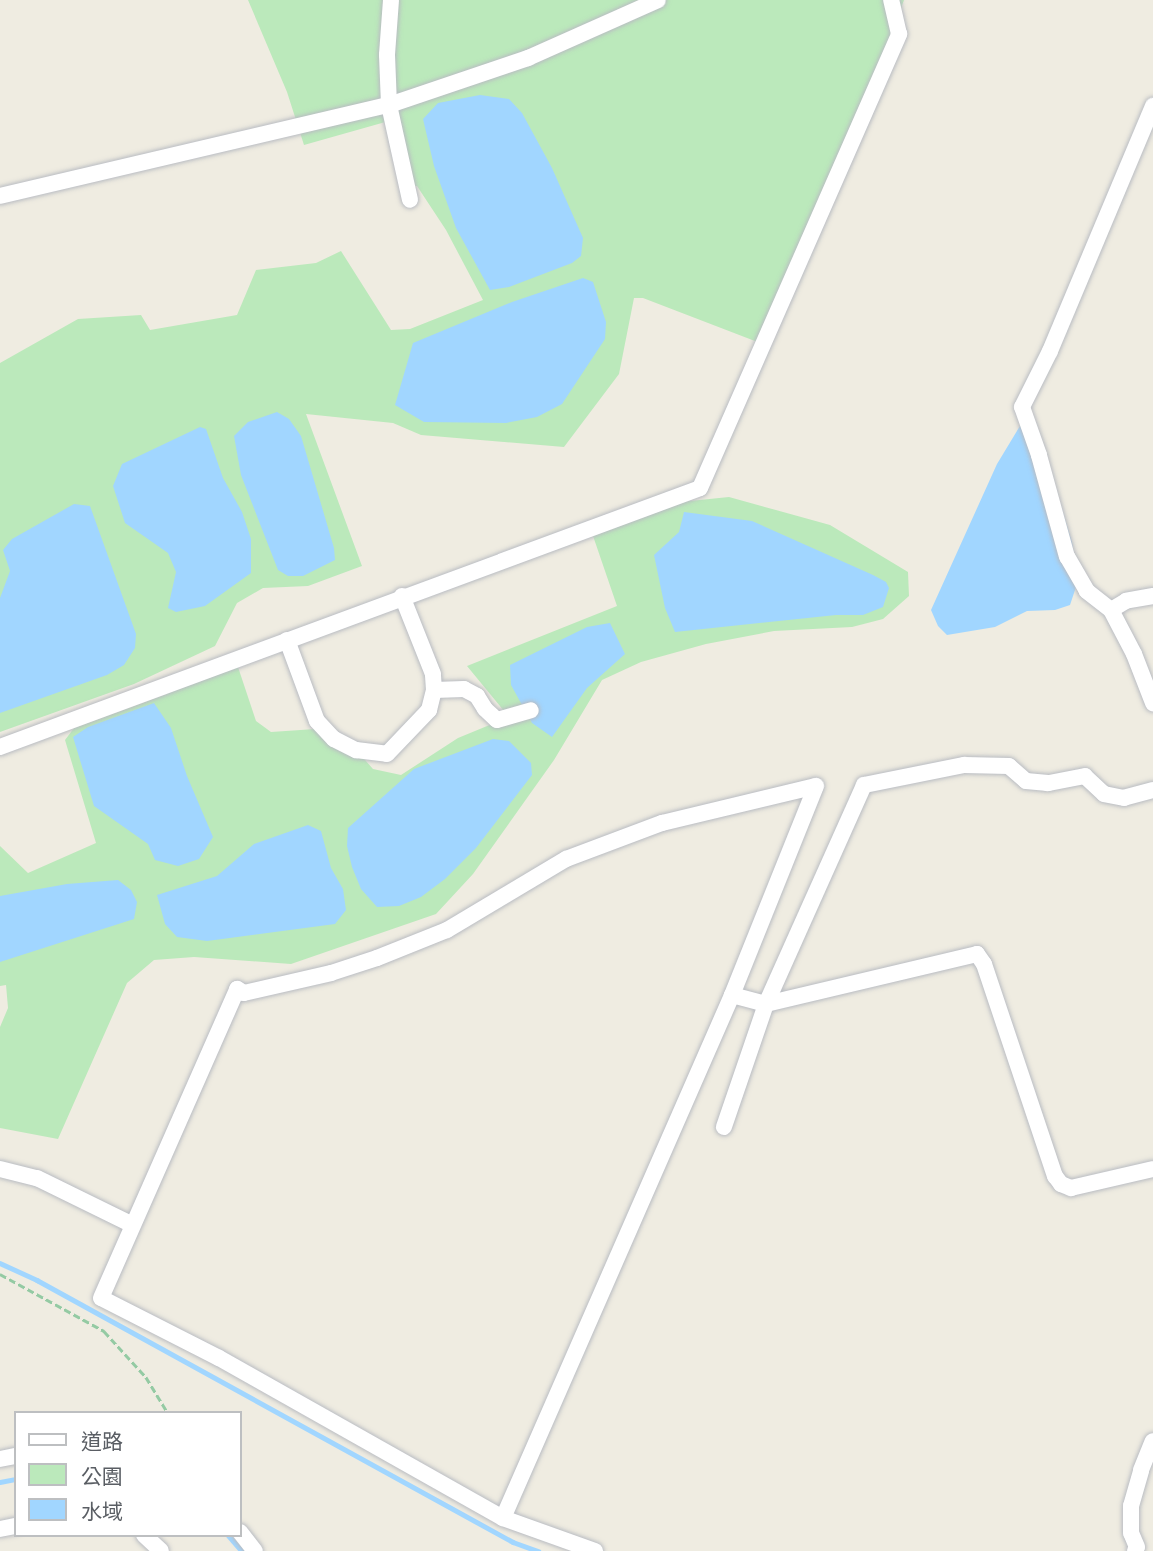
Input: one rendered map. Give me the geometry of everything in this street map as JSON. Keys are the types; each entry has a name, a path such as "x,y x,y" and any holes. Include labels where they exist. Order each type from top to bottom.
{"street":[{"path":"391,0 387,55 389,105 410,200"},
{"path":"0,196 389,105 528,58 658,0"},
{"path":"0,747 402,596 627,517 700,488 899,34 891,0"},
{"path":"1153,106 1050,351 1022,407 1039,455 1066,557 1087,591 1111,610 1134,654 1153,703"},
{"path":"287,640 317,721 334,739 356,750 387,754 429,710 434,691 433,674 402,596"},
{"path":"1111,610 1126,601 1153,596"},
{"path":"434,691 464,689 477,696 496,720 531,710"},
{"path":"724,1127 766,1004 864,785 964,765 1009,766 1026,781 1048,783 1085,776 1104,794 1125,798 1153,790"},
{"path":"503,1518 732,995 816,786 662,823 566,859 447,930 412,944 331,973 244,993 237,989 100,1298 219,1359 503,1518 595,1551"},
{"path":"732,995 766,1004 977,954 984,964 1055,1176 1061,1184 1071,1188 1153,1169"},
{"path":"0,1169 37,1178 131,1224"},
{"path":"1135,1551 1131,1533 1131,1506 1153,1441"},
{"path":"242,1534 256,1551"},
{"path":"146,1537 160,1551"}],"path":[{"path":"0,1274 104,1331 146,1377 167,1411"}],"green space":[{"path":"248,0 904,0 850,144 765,345 643,298 634,298 619,374 564,447 421,435 393,423 306,414 362,566 308,586 263,588 237,603 215,646 134,684 0,732 0,363 78,319 141,315 150,330 237,315 256,270 316,263 341,251 391,330 410,329 483,300 446,230 417,186 407,185 396,119 304,145 287,92"},
{"path":"729,497 830,525 908,572 909,596 883,619 852,627 774,631 706,644 641,662 602,680 554,760 473,874 436,914 291,964 194,957 154,960 127,983 58,1139 0,1128 0,1027 8,1008 6,985 0,986 0,846 28,873 96,843 65,740 74,728 167,694 165,681 235,658 256,721 271,732 330,728 351,744 373,769 401,775 458,738 509,717 467,666 617,606 592,533 680,502"}],"water":[{"path":"480,95 509,99 522,113 552,168 583,238 581,256 572,263 509,287 490,290 456,228 434,166 423,119 438,103"},
{"path":"583,278 593,282 606,322 605,339 562,404 537,417 506,423 424,422 395,405 413,343 512,302"},
{"path":"277,412 289,419 301,436 334,548 335,560 303,576 288,576 278,570 241,475 234,436 248,422"},
{"path":"1023,421 1041,441 1072,542 1078,581 1070,605 1055,610 1027,611 995,627 947,635 938,626 931,610 997,464"},
{"path":"200,427 206,429 223,478 242,512 251,539 251,573 205,606 176,612 168,608 176,572 168,553 125,523 113,486 122,464"},
{"path":"74,504 90,506 136,634 135,648 124,665 107,675 0,713 0,598 10,571 3,550 12,539"},
{"path":"684,512 752,521 873,575 886,582 889,588 883,607 863,615 836,615 675,632 665,608 654,555 679,532"},
{"path":"610,623 625,654 587,688 552,737 532,723 511,685 510,665 587,627"},
{"path":"154,703 171,728 187,776 213,837 199,859 178,866 155,860 148,844 94,806 73,737 88,727"},
{"path":"493,739 509,741 531,763 532,775 476,848 445,879 421,897 399,906 377,907 361,889 352,867 347,846 348,828 414,769"},
{"path":"308,825 321,831 331,868 343,889 346,910 335,924 207,941 177,937 165,924 157,895 217,876 254,844"},
{"path":"118,880 131,890 137,902 134,919 0,962 0,896 67,884"}],"waterway":[{"path":"0,1263 37,1280 513,1542 538,1551"},
{"path":"0,1482 14,1479"},
{"path":"230,1537 242,1551"}]}
